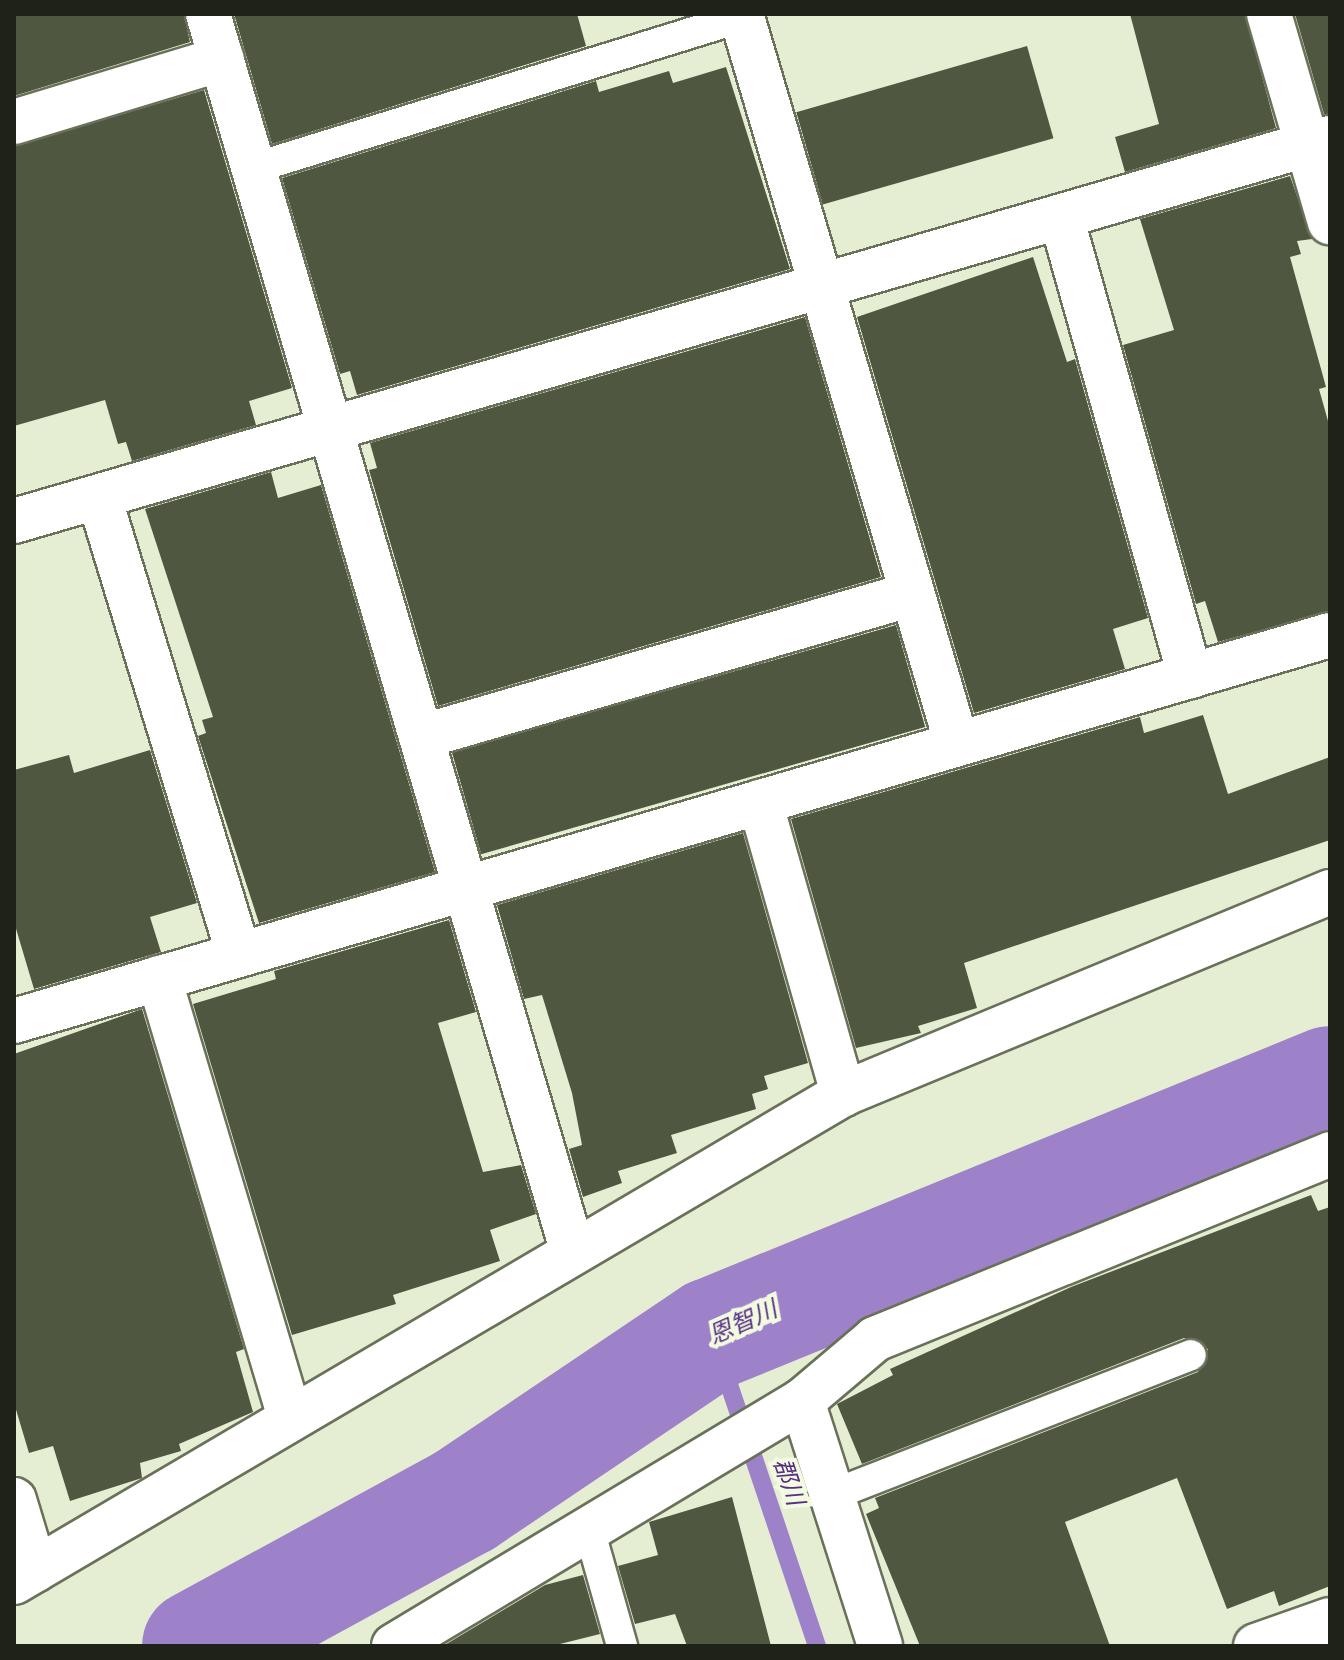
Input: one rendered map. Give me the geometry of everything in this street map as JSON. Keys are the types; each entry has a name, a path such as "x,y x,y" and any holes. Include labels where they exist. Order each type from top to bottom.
{"street":[{"path":"208,14 470,887 572,1249"},
{"path":"1269,14 1319,142 1330,222"},
{"path":"742,16 957,744"},
{"path":"14,122 222,59"},
{"path":"14,521 330,428 823,291 1319,142"},
{"path":"1062,220 1190,676"},
{"path":"99,497 239,955"},
{"path":"424,736 912,594"},
{"path":"14,1021 1330,635"},
{"path":"760,802 843,1094"},
{"path":"14,1500 24,1576 572,1249 843,1094 1330,892"},
{"path":"159,978 290,1417"},
{"path":"394,1646 790,1408 875,1339 1330,1154"},
{"path":"790,1408 832,1495 880,1646"},
{"path":"1256,1646 1330,1620"}],"lane":[{"path":"254,168 742,16"},
{"path":"832,1495 1191,1355"},
{"path":"589,1529 622,1646"}],"building":[{"path":"14,14 184,14 190,42 14,96"},
{"path":"234,14 577,14 586,46 272,144"},
{"path":"1130,14 1245,14 1276,128 1125,172 1115,137 1159,124"},
{"path":"1295,14 1330,14 1330,114 1324,114"},
{"path":"1027,46 1053,138 823,204 796,112"},
{"path":"726,67 790,269 357,395 350,371 340,374 282,178 596,81 599,92 669,71 673,83"},
{"path":"204,90 292,388 249,401 256,425 132,461 126,442 118,444 105,400 14,426 14,146"},
{"path":"1290,176 1312,239 1297,241 1301,254 1290,257 1326,387 1319,389 1330,428 1330,611 1218,642 1205,601 1196,604 1123,345 1174,330 1140,219"},
{"path":"1033,257 1067,362 1075,359 1148,618 1113,629 1125,669 974,713 857,317"},
{"path":"805,317 881,577 438,706 369,470 377,468 370,443"},
{"path":"271,472 278,498 321,485 435,872 259,923 198,736 206,733 202,720 213,717 145,509"},
{"path":"896,625 925,727 481,854 452,752"},
{"path":"1203,715 1228,794 1330,757 1330,840 964,963 977,1008 918,1026 921,1033 856,1048 791,819 1140,717 1144,733"},
{"path":"150,750 197,903 150,917 161,952 34,989 14,922 14,770 69,755 74,773"},
{"path":"743,833 808,1063 764,1076 768,1089 752,1094 756,1109 671,1135 677,1153 618,1171 622,1183 583,1197 569,1149 582,1145 572,1093 542,995 524,999 497,905"},
{"path":"449,920 476,1012 438,1023 483,1172 521,1165 536,1214 490,1230 500,1261 393,1295 396,1304 292,1335 193,1004 276,979 274,971"},
{"path":"142,1009 244,1349 236,1352 253,1412 179,1444 181,1451 140,1463 142,1478 70,1501 53,1446 29,1453 14,1403 14,1054"},
{"path":"1311,1195 1318,1211 1330,1207 1330,1586 1279,1606 1274,1591 1227,1609 1177,1478 1065,1522 1110,1646 920,1646 866,1514 879,1508 875,1498 1198,1372 1208,1349 1184,1338 862,1464 837,1404 893,1375 890,1369 1071,1287"},
{"path":"732,1497 771,1646 687,1646 675,1614 635,1624 618,1566 658,1555 649,1522"},
{"path":"583,1575 600,1634 552,1646 443,1646 545,1585"}],"waterway":[{"name":"恩智川","path":"198,1646 464,1501 712,1334 1330,1082"},
{"name":"郡川","path":"712,1334 817,1646"}]}
